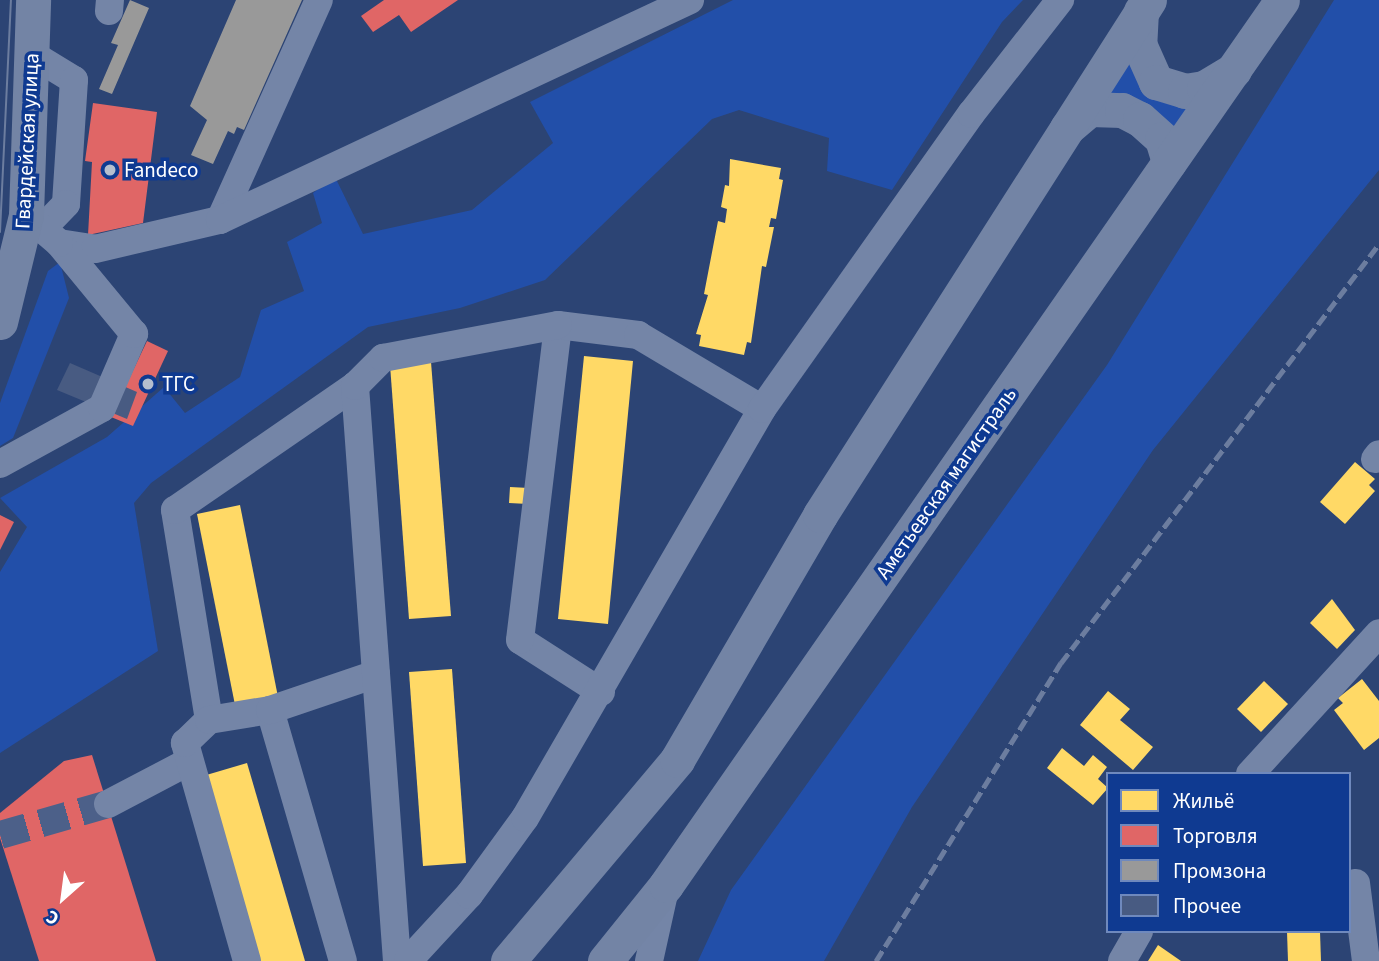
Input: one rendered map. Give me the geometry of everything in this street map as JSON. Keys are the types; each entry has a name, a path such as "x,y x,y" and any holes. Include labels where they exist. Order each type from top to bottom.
{"main road":[{"name":"Гвардейская улица","path":"0,322 42,229 33,55 33,0"},
{"name":"Аметьевская магистраль","path":"605,961 666,885 1282,0"},
{"path":"1145,5 1139,44 1156,82 1185,91 1204,88 1236,69"},
{"path":"508,961 677,760 820,515 1058,137 1145,5"},
{"path":"1058,137 1090,109 1122,110 1140,119 1162,139 1169,162"}],"street":[{"path":"220,220 319,0"},
{"path":"42,229 95,249 220,220 690,0"},
{"path":"408,961 469,895 525,818 601,692 762,408 971,114 1060,0"},
{"path":"0,464 102,408 134,334 42,229"},
{"path":"209,720 175,510 355,386 383,358 558,325 638,335 762,408"},
{"path":"558,325 520,640 601,692"},
{"path":"355,386 397,961"},
{"path":"1252,772 1379,633"},
{"path":"247,961 188,762 185,743 209,720 270,710 376,674"},
{"path":"270,710 342,961"},
{"path":"108,804 188,762"},
{"path":"1356,883 1366,961"},
{"path":"649,961 666,885"},
{"path":"1122,961 1138,933"}],"shaded area":[{"path":"733,0 1023,0 1002,22 892,190 827,171 829,138 739,110 712,119 545,280 460,308 368,327 151,483 134,503 158,651 0,753 0,572 27,527 0,498 107,437 164,387 185,413 240,377 261,310 304,291 287,242 322,223 313,193 335,177 363,234 472,210 553,143 530,102"},
{"path":"1334,0 1379,0 1379,170 1153,450 912,807 824,961 698,961 731,890 1107,365"},
{"path":"1133,57 1194,103 1172,136 1107,98"},
{"path":"60,262 69,298 13,438 0,446 0,403 48,271"}],"building: Жильё":[{"path":"730,159 781,168 779,179 783,180 776,219 771,218 769,227 774,227 766,267 762,266 751,343 747,342 744,355 699,346 701,335 696,334 708,295 704,294 718,221 725,223 727,209 721,207 725,185 729,186"},
{"path":"584,356 633,361 608,624 558,619"},
{"path":"431,362 451,616 409,619 390,365"},
{"path":"1355,462 1375,479 1369,485 1375,491 1345,524 1320,502"},
{"path":"510,487 529,488 528,504 509,503"},
{"path":"240,505 278,697 235,705 197,514"},
{"path":"1332,599 1355,630 1337,649 1310,623"},
{"path":"452,669 466,863 423,866 409,672"},
{"path":"1362,679 1379,701 1379,738 1364,750 1334,710 1343,703 1338,698"},
{"path":"1264,681 1288,704 1261,732 1237,709"},
{"path":"1108,691 1130,709 1120,720 1153,747 1133,770 1080,725"},
{"path":"1062,748 1084,766 1093,755 1107,767 1098,779 1106,786 1106,790 1093,805 1047,768"},
{"path":"247,763 305,961 259,961 203,776"},
{"path":"1287,933 1320,933 1321,961 1288,961"},
{"path":"1158,945 1181,961 1148,961"}],"building: Торговля":[{"path":"384,0 458,0 411,32 399,15 373,32 361,16"},
{"path":"93,103 157,112 143,223 88,235 92,162 85,161"},
{"path":"147,341 168,351 133,426 111,417"},
{"path":"0,515 14,522 0,550"},
{"path":"92,755 156,961 39,961 0,838 0,813 64,761"}],"building: Промзона":[{"path":"130,0 149,8 112,94 99,89 118,45 111,43"},
{"path":"236,0 302,0 244,130 237,127 234,134 228,131 213,164 191,155 207,120 190,106"}],"building: Прочее":[{"path":"70,363 137,392 127,419 57,390"}],"tunnel":[{"path":"0,835 108,804"}],"tram line":[{"path":"0,232 11,0"}],"railway":[{"path":"876,961 1061,663 1379,244"}],"place":[{"name":"Fandeco","path":"110,170"},
{"name":"ТГС","path":"148,384"}]}
